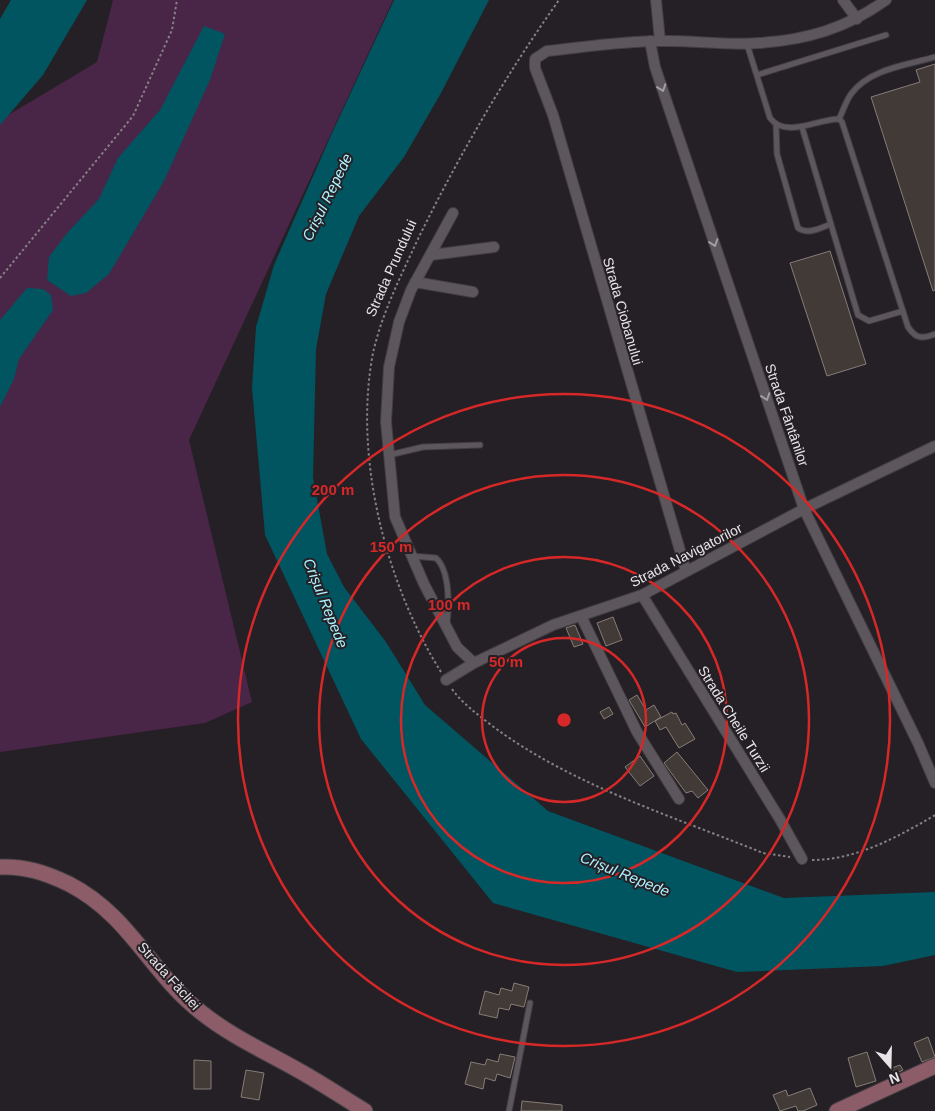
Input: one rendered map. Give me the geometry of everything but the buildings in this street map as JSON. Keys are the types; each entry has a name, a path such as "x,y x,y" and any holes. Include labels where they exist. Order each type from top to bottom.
{"street":[{"name":"Strada Fântânilor","path":"656,0 655,68 804,509 935,783"},
{"path":"843,0 858,18"},
{"path":"655,41 759,43 827,32 858,18 886,0"},
{"name":"Strada Ciobanului","path":"655,41 547,51 536,59 535,68 553,115 686,571"},
{"name":"Strada Prundului","path":"453,213 415,282 399,322 390,367 386,422 388,456 396,517 424,584 457,647 474,663"},
{"path":"431,255 494,247"},
{"path":"415,282 473,292"},
{"name":"Strada Navigatorilor","path":"446,680 474,663 553,625 642,595 804,509 935,446"},
{"name":"Strada Cheile Turzii","path":"642,595 781,821 802,859"},
{"path":"581,616 637,732 679,799"},
{"name":"Strada Făcliei","path":"0,868 16,867 38,870 90,895 115,916 182,996 199,1011 239,1039 298,1070 364,1111"},
{"path":"837,1111 935,1066"}],"lane":[{"path":"757,75 886,35"},
{"path":"747,43 770,118 776,125 785,128 802,127 839,119"},
{"path":"839,119 850,95 864,81 884,71 935,57"},
{"path":"839,119 842,122 908,327 913,336 922,338 935,334"},
{"path":"776,125 777,154 798,228 803,231 811,231 831,224"},
{"path":"802,127 858,315 869,321 903,311"},
{"path":"388,456 423,447 480,445"},
{"path":"412,556 436,558 443,564 448,610 447,626"},
{"path":"509,1111 530,1003"}],"path":[{"path":"0,278 133,116 172,30 177,0"},
{"name":"Strada Prundului","path":"446,680 433,659 400,594 377,517 369,430 369,392 373,354 384,310 448,178 521,54 559,0"}],"shaded area":[{"path":"113,0 393,0 189,440 252,702 205,723 0,752 0,120 97,62"}],"water":[{"path":"11,0 87,0 43,75 0,125 0,19"},
{"name":"Crișul Repede","path":"394,0 489,0 441,93 404,157 359,216 326,294 316,349 313,477 327,554 344,587 386,642 425,705 548,811 784,898 935,892 935,955 883,966 737,972 493,903 361,739 265,535 252,388 256,327 274,265 332,133"},
{"path":"204,26 225,34 210,80 164,181 109,274 86,293 71,296 47,280 49,257 68,232 99,199 118,158 160,110"},
{"path":"27,288 43,289 51,295 53,310 19,359 14,379 0,407 0,320"}]}
